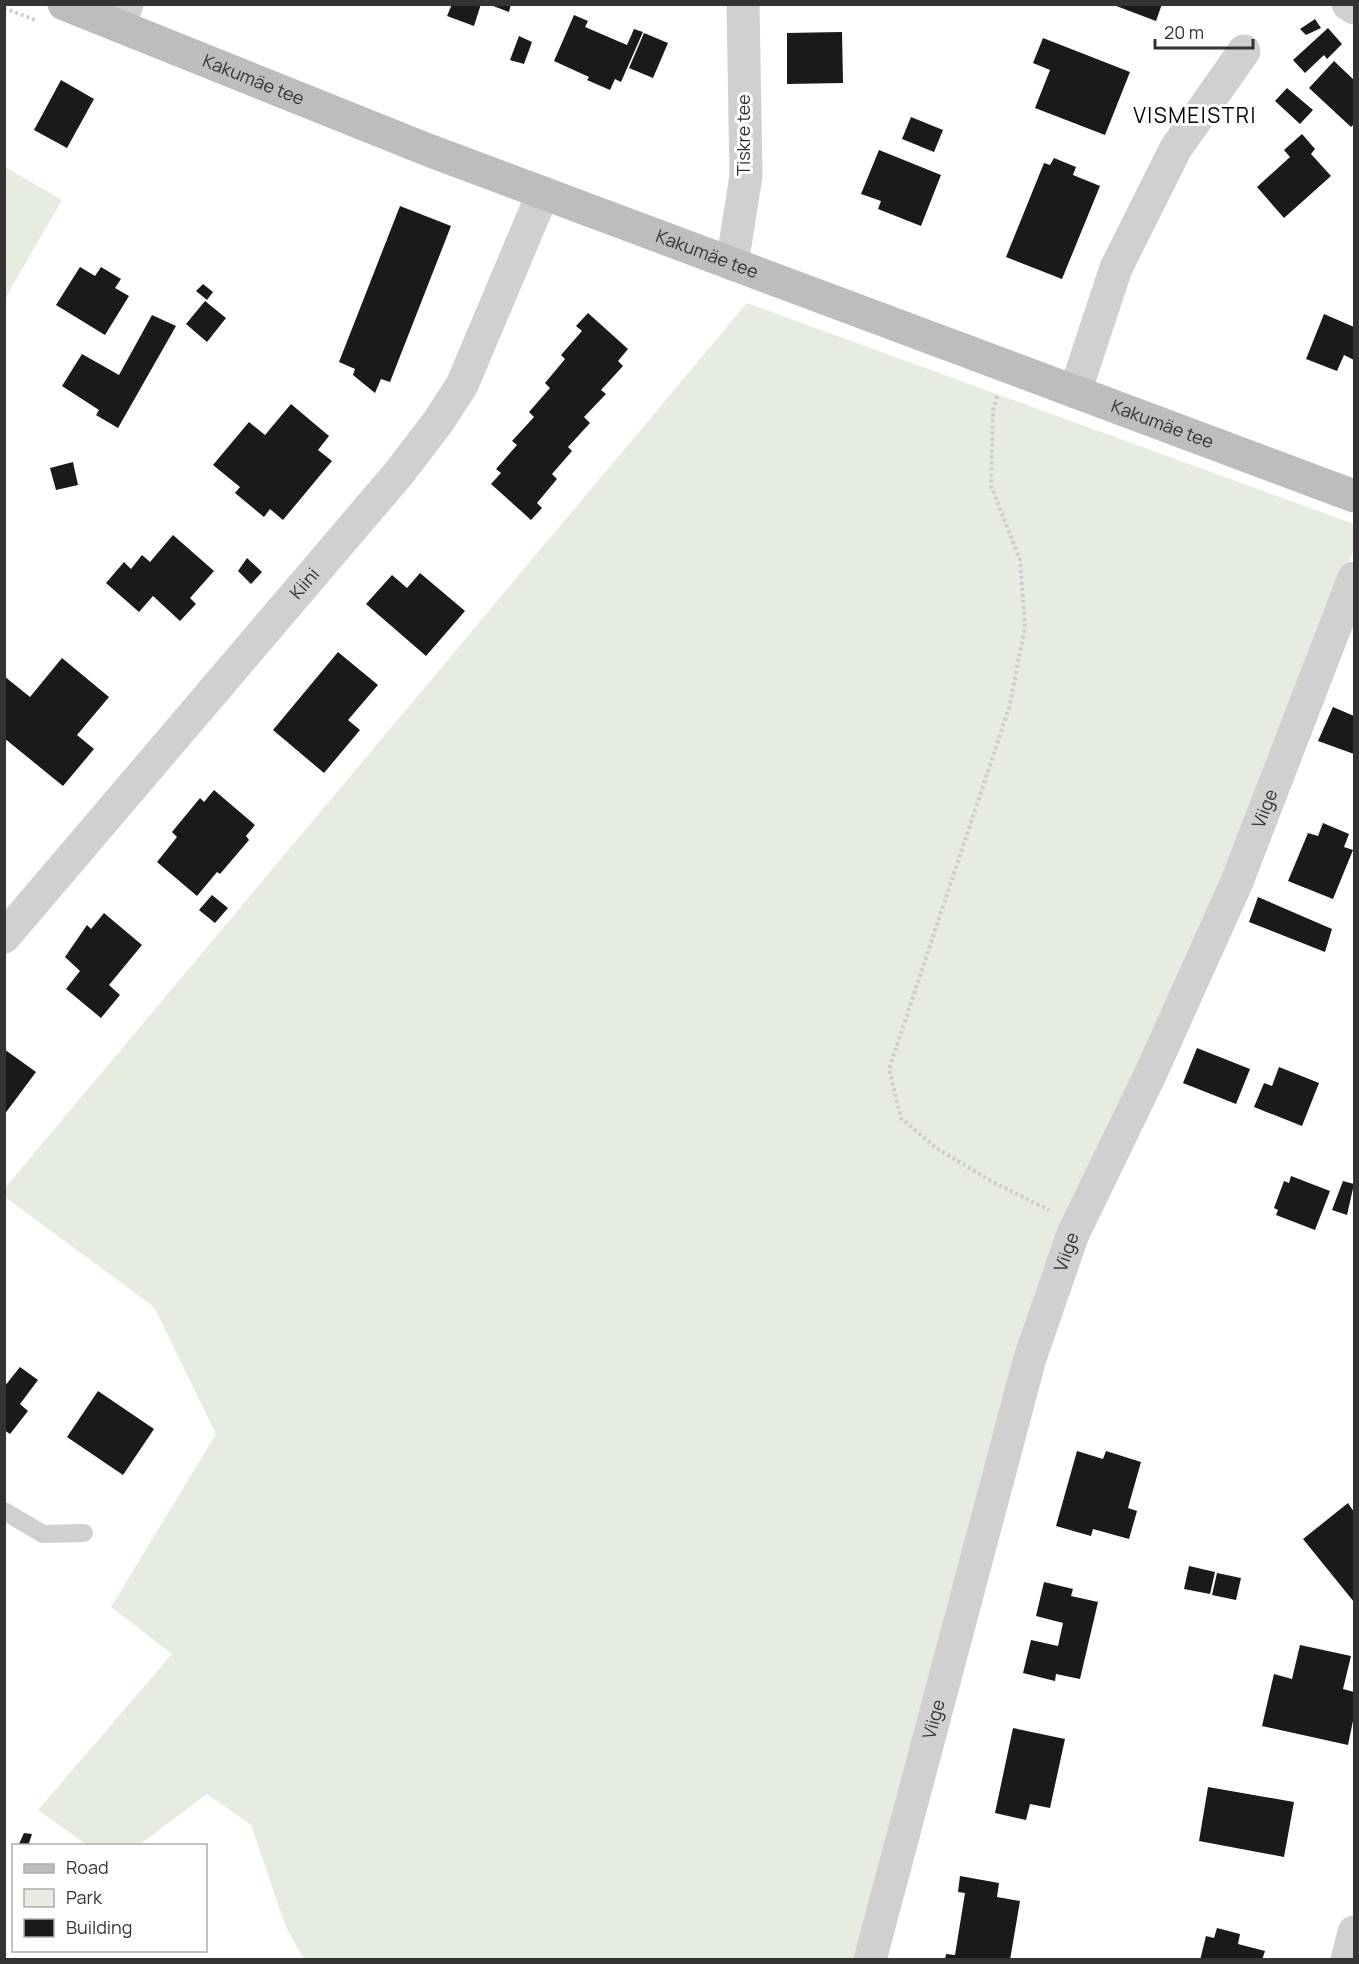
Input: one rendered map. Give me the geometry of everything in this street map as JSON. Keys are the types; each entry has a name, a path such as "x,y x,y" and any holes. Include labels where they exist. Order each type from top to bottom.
{"street":[{"name":"Kakumäe tee","path":"64,4 123,15 543,193 1354,496"},
{"name":"Tiskre tee","path":"732,264 746,176 743,4"},
{"path":"1348,4 1354,9"},
{"path":"1075,392 1116,268 1176,148 1244,51"},
{"name":"Kiini","path":"4,937 391,483 438,422 462,385 543,193"},
{"name":"Viige","path":"870,1959 1030,1358 1073,1234 1150,1075 1236,884 1354,578"},
{"path":"1347,1959 1354,1932"}],"lane":[{"path":"4,1511 43,1534 84,1533"}],"path":[{"path":"1005,365 993,411 991,486 1020,560 1025,627 1009,708 889,1069 901,1118 936,1148 1053,1212 1073,1234"}],"green space":[{"path":"4,168 62,200 5,299"},
{"path":"747,303 1354,524 1354,549 1250,827 1107,1137 859,1959 304,1959 286,1927 251,1825 207,1794 140,1844 86,1844 38,1810 172,1654 111,1607 216,1434 154,1307 5,1197 5,1188"}],"building":[{"path":"452,4 481,4 474,26 447,16"},
{"path":"488,4 511,4 509,12"},
{"path":"1111,4 1162,4 1156,21"},
{"path":"574,15 588,21 585,27 627,45 634,29 643,32 621,82 615,79 610,90 587,80 589,77 554,61"},
{"path":"1315,19 1321,28 1306,35 1300,29"},
{"path":"1328,28 1342,44 1327,59 1324,55 1305,73 1293,60"},
{"path":"842,32 843,83 787,84 787,33"},
{"path":"644,33 668,43 653,78 629,68"},
{"path":"519,36 532,42 524,64 510,60"},
{"path":"1043,38 1130,72 1105,135 1035,108 1050,70 1033,63"},
{"path":"1334,61 1354,80 1354,124 1351,127 1309,88"},
{"path":"61,80 94,99 67,148 34,130"},
{"path":"1287,88 1313,110 1300,124 1275,101"},
{"path":"911,117 943,130 934,152 902,139"},
{"path":"1302,134 1315,149 1311,154 1331,176 1284,218 1257,187 1290,157 1284,150"},
{"path":"879,150 941,175 921,226 878,209 881,201 861,194"},
{"path":"1054,158 1076,167 1073,175 1100,186 1062,279 1006,257 1044,163 1050,165"},
{"path":"400,206 451,226 390,382 381,379 375,393 353,375 355,369 339,362"},
{"path":"80,267 95,276 101,267 121,279 115,288 129,296 105,335 56,305"},
{"path":"203,284 213,292 207,300 196,291"},
{"path":"205,301 226,318 207,342 186,324"},
{"path":"588,313 628,349 618,361 623,366 601,390 606,394 584,417 590,423 568,447 572,451 552,474 557,479 537,503 542,508 531,520 491,484 501,473 496,469 517,445 512,441 534,417 529,412 550,388 545,383 565,359 561,355 582,331 576,326"},
{"path":"1324,314 1354,327 1354,360 1344,355 1337,371 1306,359"},
{"path":"152,315 176,326 118,428 96,415 99,410 62,386 82,354 119,375"},
{"path":"291,404 329,436 318,450 332,461 283,520 270,509 264,517 235,493 240,487 213,465 249,422 265,435"},
{"path":"73,462 78,485 56,490 50,468"},
{"path":"173,535 214,571 190,598 196,604 180,621 153,596 139,612 106,583 124,562 131,569 142,555 150,562"},
{"path":"247,558 262,572 251,584 238,571"},
{"path":"420,573 465,611 426,656 366,604 392,575 407,588"},
{"path":"338,652 378,685 348,720 360,730 324,773 273,730"},
{"path":"62,658 109,697 77,735 94,749 63,786 4,738 4,676 30,697"},
{"path":"1333,707 1354,716 1354,754 1318,741"},
{"path":"214,790 255,825 246,836 249,840 220,874 217,872 197,896 157,862 177,837 172,832 200,798 204,802"},
{"path":"1323,823 1349,834 1344,847 1353,850 1333,899 1288,881 1308,833 1318,836"},
{"path":"212,895 228,908 215,923 199,910"},
{"path":"1258,897 1332,929 1325,952 1249,922"},
{"path":"104,913 142,945 109,985 120,995 101,1018 66,989 80,971 65,957 87,925 91,929"},
{"path":"1197,1048 1250,1069 1236,1104 1183,1083"},
{"path":"4,1049 36,1072 4,1115"},
{"path":"1279,1067 1319,1083 1302,1126 1254,1107 1264,1083 1272,1086"},
{"path":"1291,1176 1330,1191 1315,1230 1276,1215 1278,1210 1274,1208 1284,1181 1289,1183"},
{"path":"1343,1181 1354,1184 1347,1215 1332,1210"},
{"path":"20,1367 38,1380 20,1404 28,1411 10,1434 4,1430 4,1387"},
{"path":"98,1391 154,1429 123,1475 67,1437"},
{"path":"1077,1451 1103,1459 1106,1451 1141,1462 1128,1508 1137,1511 1129,1539 1093,1529 1091,1536 1056,1526"},
{"path":"1348,1503 1354,1512 1354,1602 1303,1539"},
{"path":"1189,1566 1215,1572 1210,1594 1184,1589"},
{"path":"1217,1573 1241,1578 1236,1600 1212,1595"},
{"path":"1044,1582 1073,1589 1071,1596 1098,1602 1080,1679 1056,1674 1055,1681 1023,1673 1031,1640 1058,1646 1063,1623 1036,1616"},
{"path":"1300,1645 1351,1656 1343,1689 1354,1692 1354,1716 1348,1745 1262,1726 1274,1674 1292,1679"},
{"path":"1013,1728 1065,1739 1050,1808 1030,1804 1026,1820 995,1813"},
{"path":"1208,1787 1294,1802 1284,1857 1199,1841"},
{"path":"24,1833 32,1834 29,1844 19,1844"},
{"path":"960,1876 999,1883 997,1897 1020,1901 1010,1960 945,1960 946,1954 955,1955 965,1893 958,1892"},
{"path":"1217,1928 1240,1934 1238,1944 1265,1951 1262,1960 1200,1960 1206,1936 1214,1938"}],"district":[{"name":"VISMEISTRI","path":"1195,116"}]}
